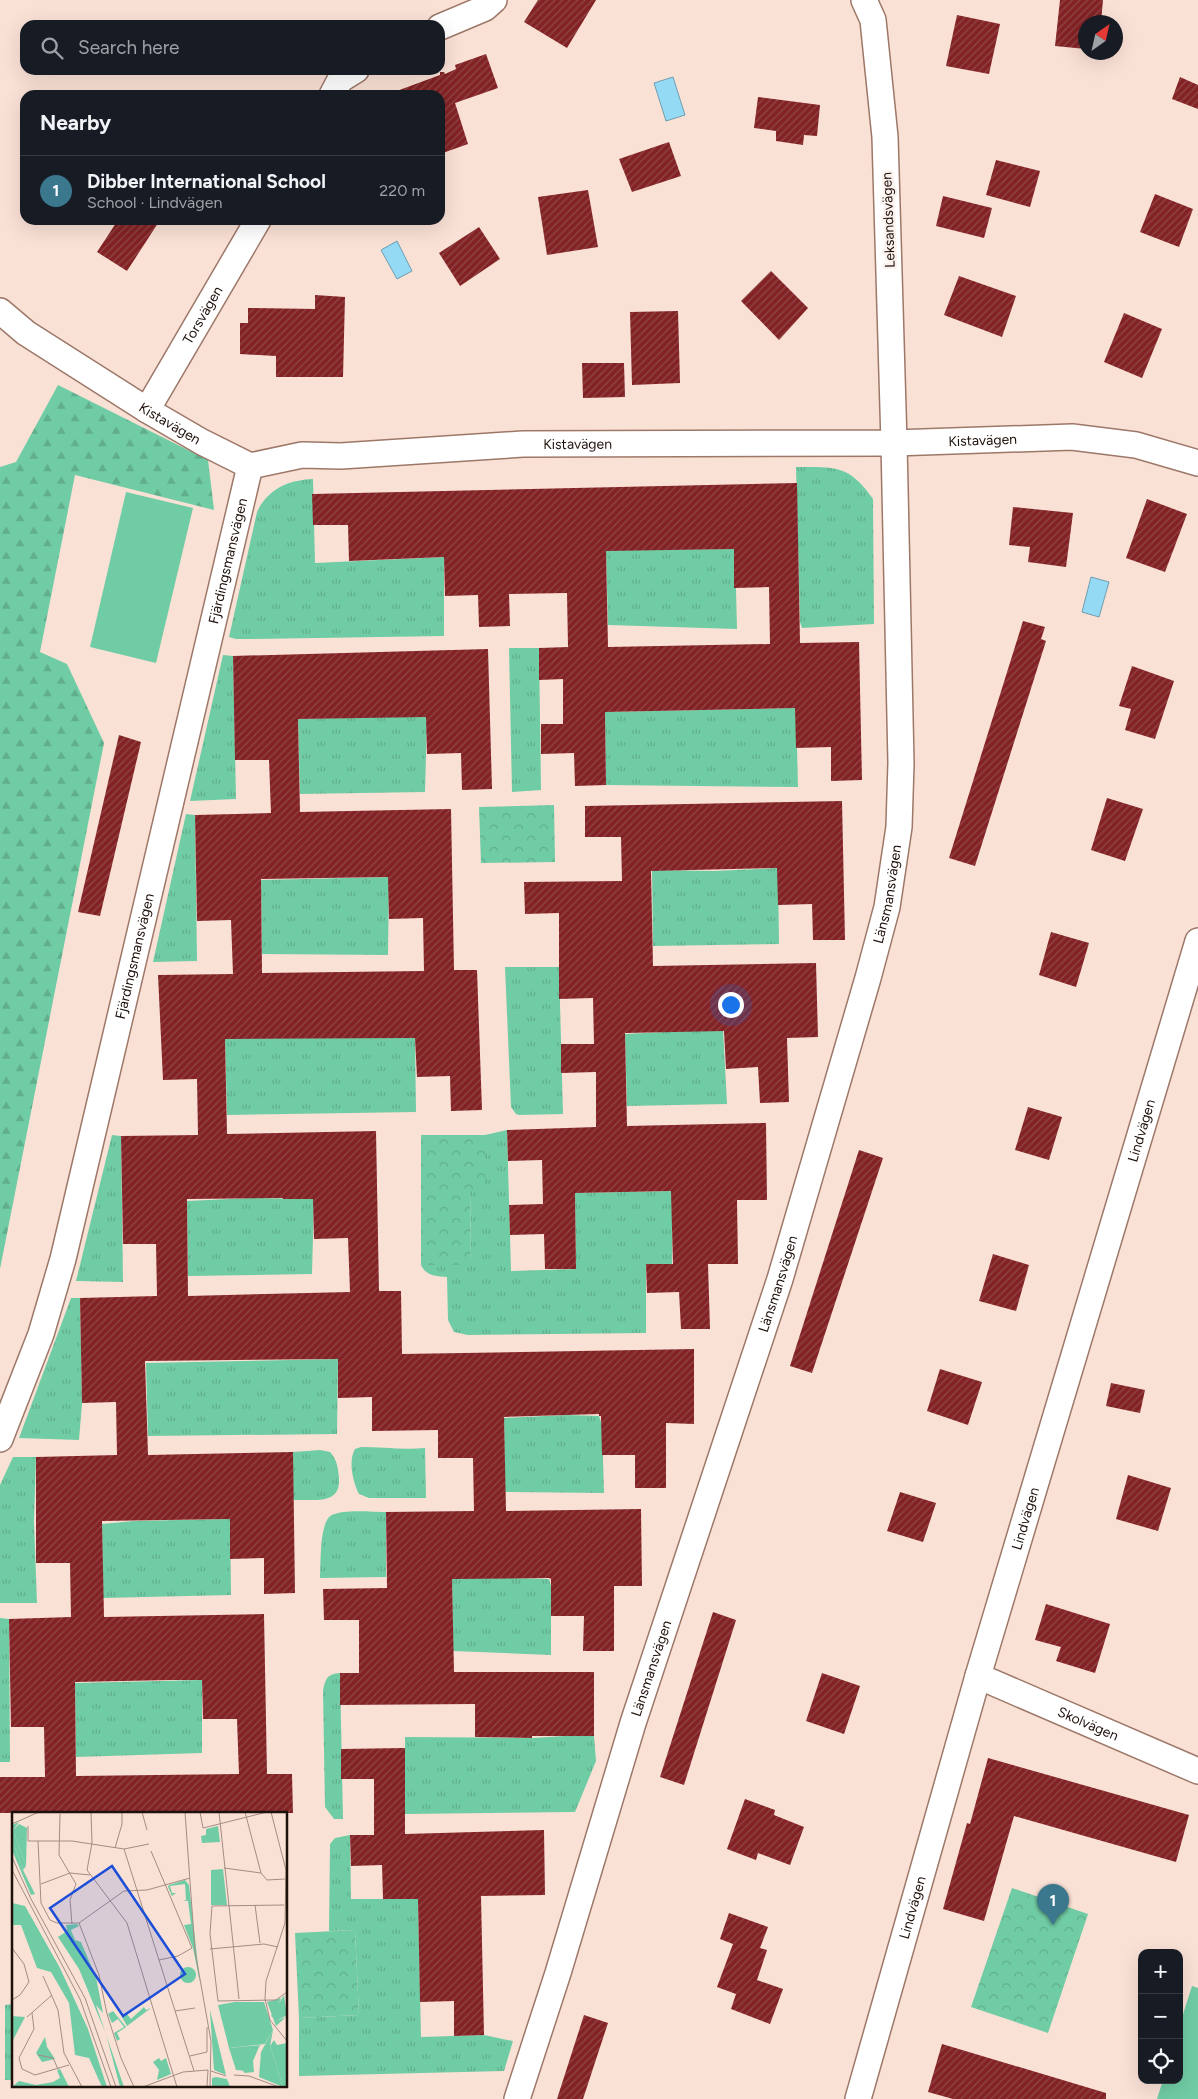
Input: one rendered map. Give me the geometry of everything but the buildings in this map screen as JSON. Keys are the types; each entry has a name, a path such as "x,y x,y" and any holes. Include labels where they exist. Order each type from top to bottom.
{"street":[{"path":"445,25 485,8 494,0"},
{"name":"Leksandsvägen","path":"864,0 873,20 885,137 894,442"},
{"path":"335,90 340,80 348,75"},
{"name":"Torsvägen","path":"147,410 255,225"},
{"name":"Kistavägen","path":"0,311 26,333 147,410 202,442 250,466 302,455 341,456 523,444 894,442 1072,437 1136,445 1198,463"},
{"name":"Länsmansvägen","path":"517,2099 558,1973 633,1723 780,1280 810,1172 855,1025 887,907 899,827 901,763 894,442"},
{"name":"Fjärdingsmansvägen","path":"0,1439 41,1334 63,1259 250,466"},
{"name":"Lindvägen","path":"858,2099 978,1676 1198,941"},
{"name":"Skolvägen","path":"978,1676 1198,1771"}],"green space":[{"path":"58,385 208,460 214,510 75,475 40,652 67,664 104,743 0,1269 0,467 16,462"},
{"path":"796,467 831,468 848,473 856,479 873,499 874,624 802,628 800,622"},
{"path":"313,479 315,563 444,557 444,636 254,639 229,637 257,512 267,497 280,487 295,481"},
{"path":"126,492 193,508 156,663 90,647"},
{"path":"735,549 737,629 608,625 606,550"},
{"path":"509,648 539,648 541,790 512,792"},
{"path":"223,655 233,656 236,799 190,801"},
{"path":"796,708 798,787 606,785 605,712"},
{"path":"427,717 425,792 300,794 298,719"},
{"path":"554,805 555,862 481,863 479,807"},
{"path":"186,814 195,815 197,961 153,962"},
{"path":"778,868 779,944 653,946 652,870 714,871"},
{"path":"389,877 388,955 262,954 261,880"},
{"path":"505,967 559,967 563,1114 519,1115 511,1107"},
{"path":"723,1029 727,1104 627,1106 625,1034"},
{"path":"225,1038 415,1038 416,1112 227,1115"},
{"path":"507,1130 511,1271 576,1269 575,1193 673,1191 672,1264 646,1264 646,1333 468,1335 454,1332 448,1320 447,1277 435,1276 423,1269 421,1265 471,1265 470,1189 485,1189 485,1135"},
{"path":"112,1135 121,1136 123,1282 76,1281"},
{"path":"421,1135 485,1135 485,1189 470,1189 471,1265 421,1265"},
{"path":"250,1198 314,1199 312,1274 188,1276 187,1201"},
{"path":"71,1298 80,1298 82,1403 79,1440 19,1438"},
{"path":"338,1359 337,1434 148,1436 146,1363"},
{"path":"567,1415 599,1416 602,1425 604,1493 505,1492 504,1418"},
{"path":"361,1447 425,1448 426,1498 369,1498 359,1494 353,1478 352,1459 355,1449"},
{"path":"320,1450 330,1452 337,1464 339,1478 335,1493 331,1497 324,1499 293,1500 293,1452"},
{"path":"13,1457 36,1457 34,1522 37,1603 0,1603 0,1485"},
{"path":"358,1511 386,1512 386,1577 320,1578 323,1534 325,1525 332,1515"},
{"path":"230,1519 231,1595 103,1598 102,1524 134,1521"},
{"path":"452,1576 549,1579 551,1586 551,1655 453,1651"},
{"path":"0,1618 9,1619 10,1762 0,1762"},
{"path":"340,1673 343,1819 334,1819 325,1807 323,1691 327,1678"},
{"path":"202,1680 202,1753 76,1757 75,1683"},
{"path":"594,1736 596,1761 575,1812 405,1814 405,1737 532,1738"},
{"path":"350,1835 351,1899 418,1899 421,2037 484,2035 513,2041 504,2071 299,2076 299,2018 359,2015 355,1930 329,1931 330,1844 335,1838"},
{"path":"1012,1888 1088,1914 1048,2033 971,2007"},
{"path":"355,1930 359,2015 299,2018 295,1933"},
{"path":"1192,1986 1198,1988 1198,2099 1157,2099 1162,2084 1183,2084 1183,2014"},
{"path":"12,2004 12,2080 5,2080 5,2005"}],"water":[{"path":"673,77 685,115 666,121 654,83"},
{"path":"397,241 412,271 397,279 381,250"},
{"path":"1091,577 1109,582 1099,617 1082,612"}],"place":[{"name":"Dibber International School","path":"1053,1925"}]}
